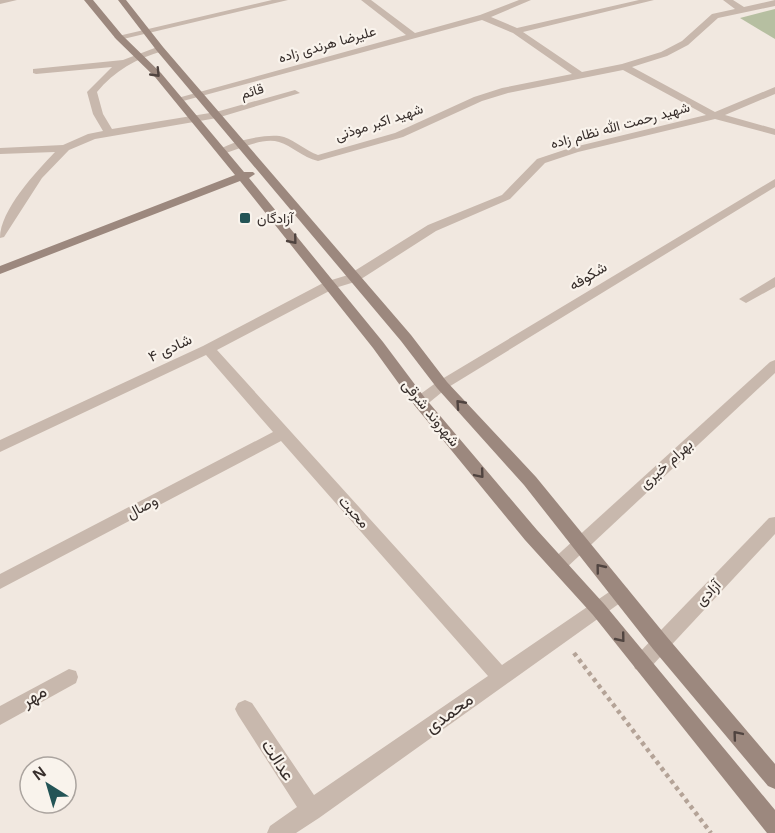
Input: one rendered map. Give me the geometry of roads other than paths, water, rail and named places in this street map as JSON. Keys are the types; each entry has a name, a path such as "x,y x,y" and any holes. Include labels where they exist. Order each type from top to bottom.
{"main road":[{"name":"شهروند شرقی","path":"88,0 119,37 132,59 158,75 196,119 330,285 420,402 599,610 775,826"},
{"name":"شهروند شرقی","path":"122,0 261,171 406,338 442,385 530,481 660,643 775,779"},
{"path":"0,270 261,171"}],"street":[{"path":"0,1 13,0"},
{"path":"119,37 284,0"},
{"path":"364,0 412,35"},
{"name":"علیرضا هرندی زاده","path":"179,99 483,17 527,0"},
{"path":"516,31 651,0"},
{"path":"727,0 742,10"},
{"name":"شهید اکبر موذنی","path":"222,151 264,140 281,139 304,155 318,158 399,135 478,99 506,90 624,67 664,54 685,43 715,16 775,3"},
{"path":"483,17 516,31 582,76"},
{"path":"36,71 132,59 160,49"},
{"path":"109,134 98,114 92,92 111,73 132,59"},
{"path":"624,67 715,116 775,132"},
{"name":"شهید رحمت الله نظام زاده","path":"353,278 432,228 506,197 541,162 594,145 715,116 775,90"},
{"name":"قائم","path":"64,148 92,136 217,115 295,93"},
{"path":"0,151 64,148"},
{"path":"0,234 38,176 64,148"},
{"name":"شکوفه","path":"420,402 442,385 775,182"},
{"name":"شادی ۴","path":"0,446 208,349 330,285 353,278"},
{"path":"746,299 775,281"},
{"name":"محبت","path":"208,349 500,676"},
{"name":"بهرام خیری","path":"558,565 775,365"},
{"name":"وصال","path":"0,582 284,433"},
{"name":"آزادی","path":"642,663 775,523"},
{"name":"محمدی","path":"284,831 500,676 621,593"},
{"name":"مهر","path":"0,716 69,677"},
{"name":"عدالت","path":"245,708 312,811"}],"place":[{"name":"آزادگان","path":"245,218"}]}
